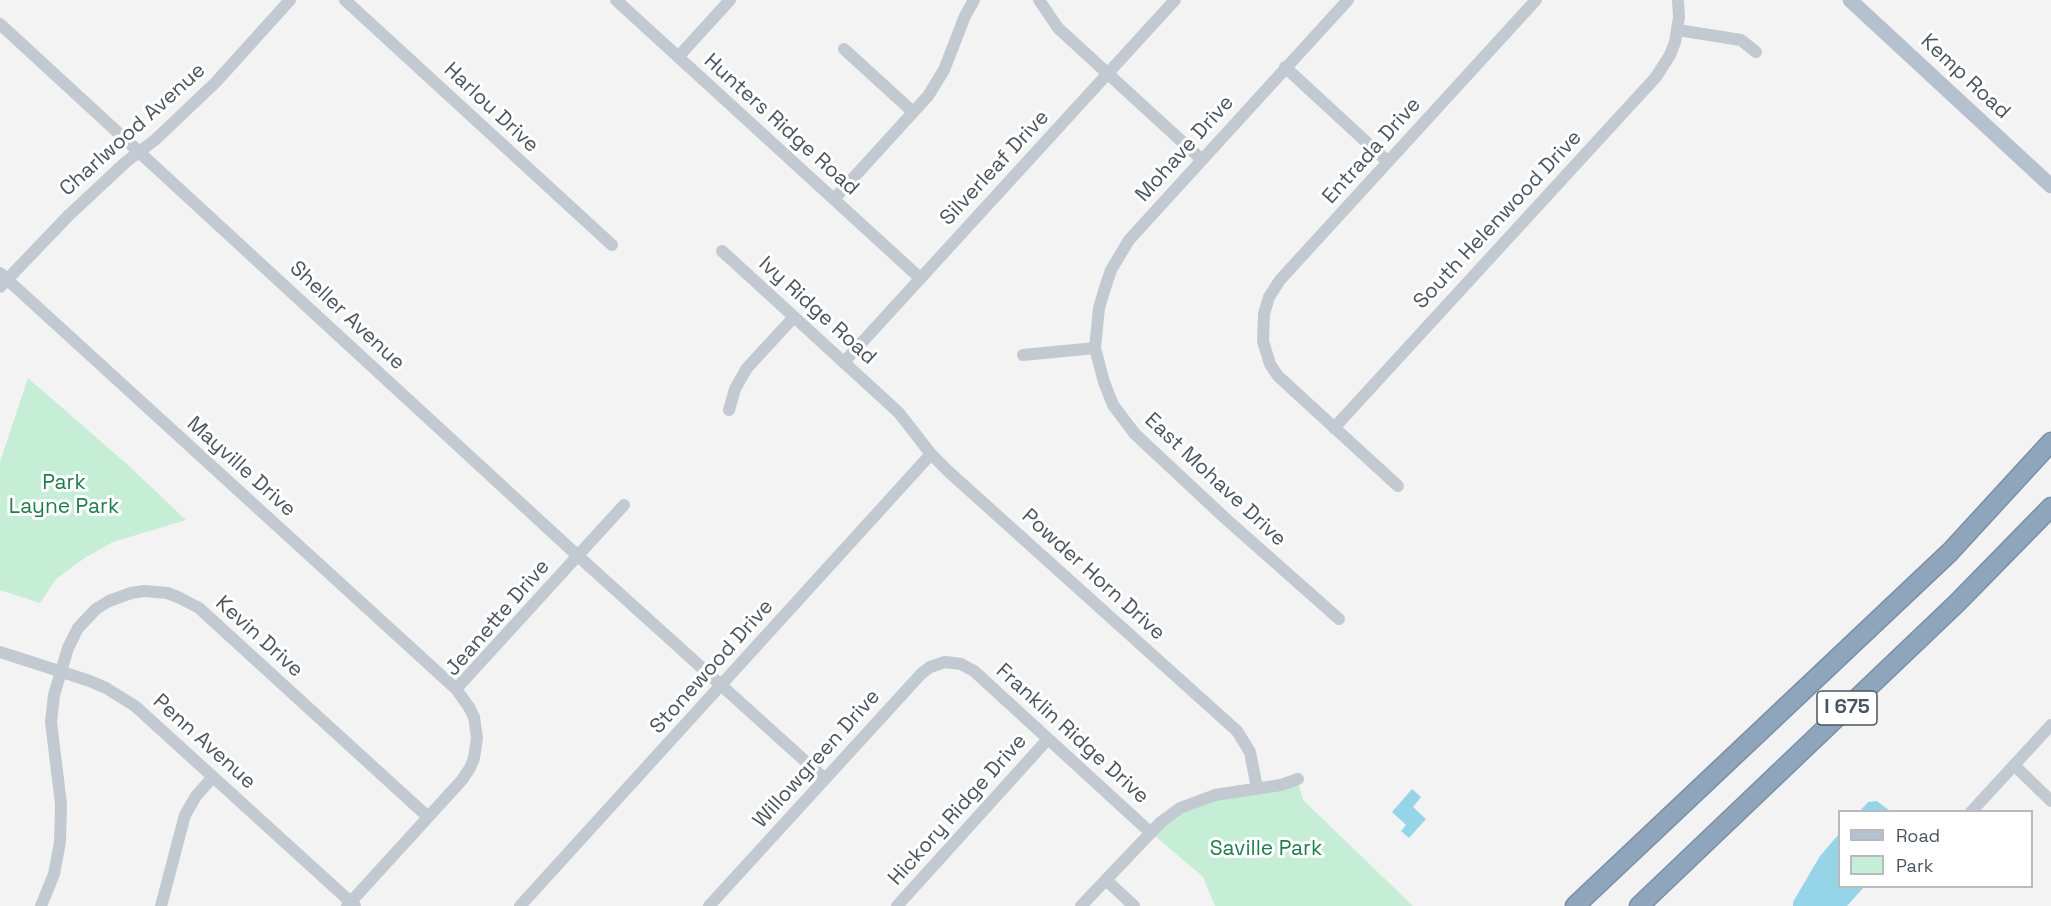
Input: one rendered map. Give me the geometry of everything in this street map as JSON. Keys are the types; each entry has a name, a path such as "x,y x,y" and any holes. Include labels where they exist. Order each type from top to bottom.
{"highway":[{"name":"I 675","path":"1575,906 1950,552 2051,442"},
{"name":"I 675","path":"1639,906 1958,603 2051,507"}],"main road":[{"name":"Kemp Road","path":"1850,0 2051,186"}],"street":[{"name":"Charlwood Avenue","path":"2,280 69,215 155,140 216,82 290,0"},
{"name":"Harlou Drive","path":"345,0 612,245"},
{"name":"Hunters Ridge Road","path":"616,0 920,278"},
{"path":"678,57 730,0"},
{"path":"834,199 928,96 944,70 965,16 974,0"},
{"path":"1039,0 1058,28 1201,159"},
{"name":"Silverleaf Drive","path":"844,362 1175,0"},
{"name":"Mohave Drive","path":"1095,348 1099,308 1107,280 1117,258 1129,240 1348,0"},
{"name":"Entrada Drive","path":"1334,428 1278,376 1270,364 1263,341 1264,314 1273,289 1536,0"},
{"name":"South Helenwood Drive","path":"1334,428 1656,77 1670,55 1678,30 1678,0"},
{"name":"Sheller Avenue","path":"0,24 578,556 825,779"},
{"path":"1678,30 1741,40 1756,52"},
{"path":"844,49 913,112"},
{"path":"1285,67 1388,162"},
{"name":"Ivy Ridge Road","path":"722,251 885,400"},
{"name":"Mayville Drive","path":"2,280 456,689"},
{"path":"729,410 735,389 747,368 794,317"},
{"path":"1023,355 1095,348"},
{"name":"East Mohave Drive","path":"1095,348 1113,405 1135,434 1339,620"},
{"name":"Powder Horn Drive","path":"885,400 899,413 931,454 1237,731 1250,752 1257,788"},
{"path":"1334,428 1398,486"},
{"name":"Stonewood Drive","path":"520,906 931,454"},
{"name":"Jeanette Drive","path":"351,905 462,780 470,768 477,748 474,717 464,698 456,689 624,505"},
{"name":"Kevin Drive","path":"41,906 54,874 60,842 61,804 51,722 54,695 68,648 78,628 96,609 109,600 131,593 155,591 178,597 199,608 428,817"},
{"name":"Penn Avenue","path":"0,652 106,688 128,701 351,905"},
{"name":"Willowgreen Drive","path":"709,906 925,670 935,664 945,662 966,666"},
{"name":"Franklin Ridge Drive","path":"966,666 1151,832"},
{"path":"1973,810 2051,725"},
{"name":"Hickory Ridge Drive","path":"897,906 1048,740"},
{"path":"2014,765 2051,801"},
{"path":"161,906 185,815 196,796 213,777"},
{"path":"1081,906 1170,814 1191,802 1215,795 1281,785 1298,779"},
{"path":"1106,880 1134,906"}],"green space":[{"name":"Park Layne Park","path":"28,378 129,466 186,520 113,542 86,557 56,579 40,603 0,590 0,462"},
{"name":"Saville Park","path":"1298,782 1303,800 1413,906 1215,906 1203,877 1154,835 1174,817 1205,803"}],"water":[{"path":"1412,789 1421,797 1413,807 1426,819 1409,838 1401,831 1406,825 1392,812"},
{"path":"1877,801 1889,810 1861,810 1868,802"},
{"path":"1838,835 1838,888 1863,888 1847,906 1793,906 1793,902 1820,856"}]}
